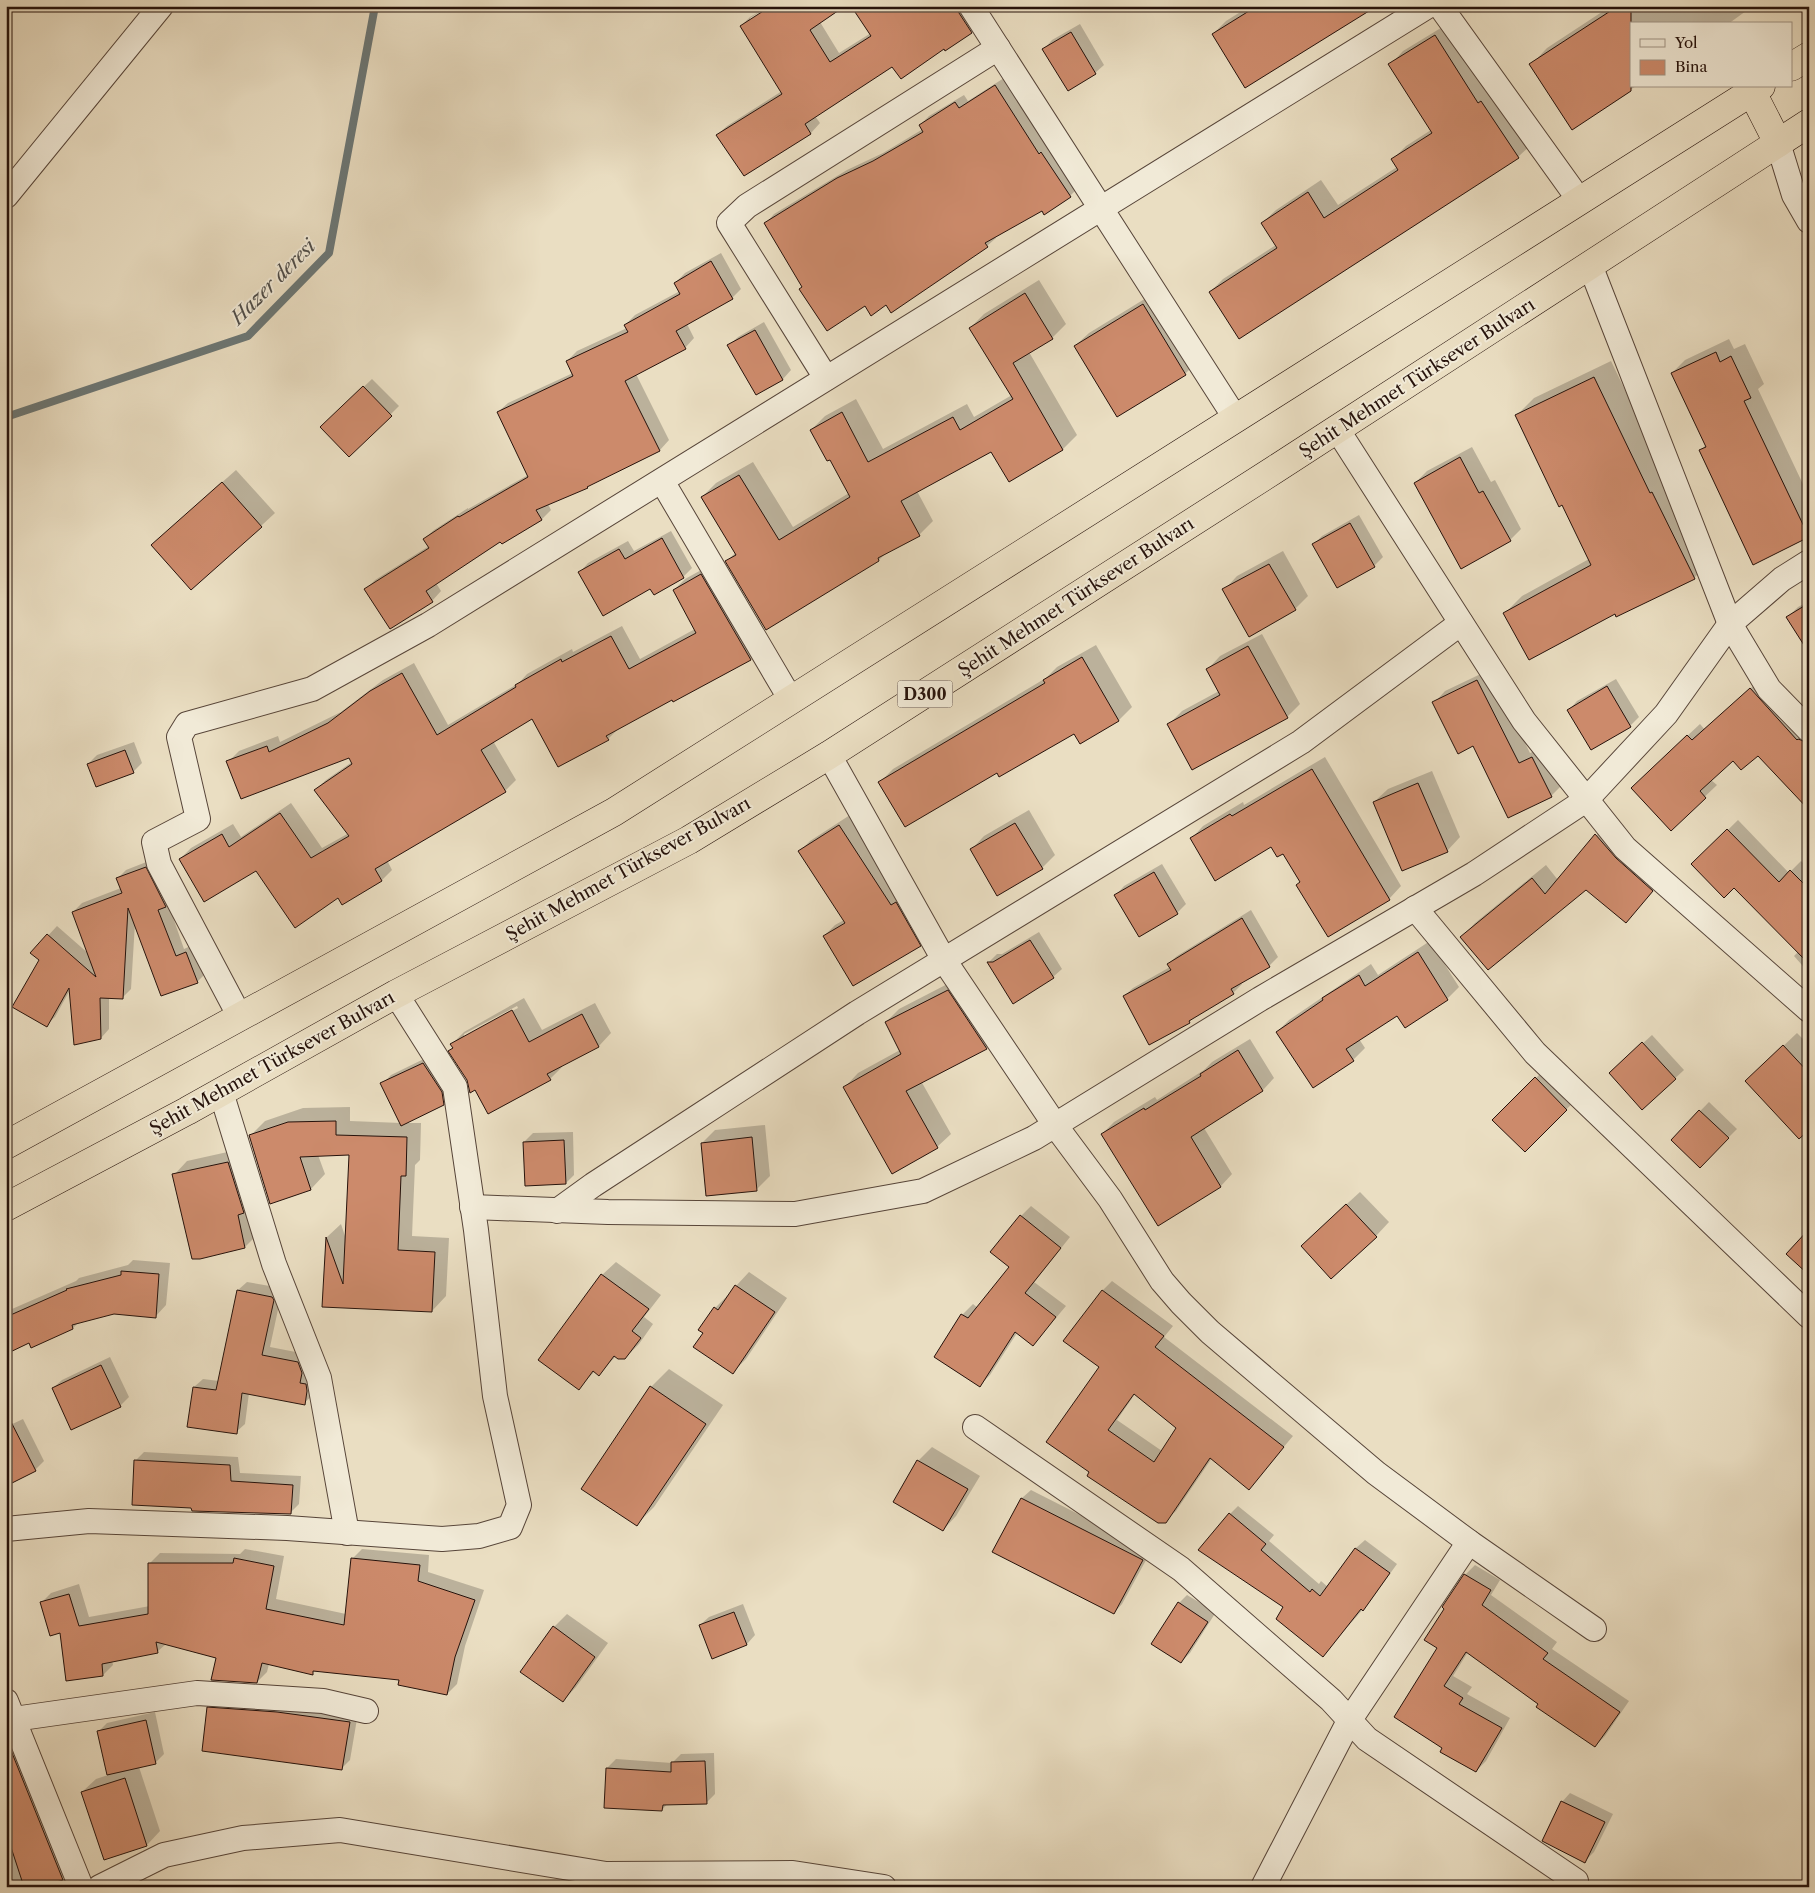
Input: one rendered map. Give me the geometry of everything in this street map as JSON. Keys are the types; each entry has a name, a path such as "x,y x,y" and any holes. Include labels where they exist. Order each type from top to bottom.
{"highway":[{"path":"1792,66 1809,56"},
{"path":"6,1145 614,812 1757,89 1778,143"},
{"name":"Şehit Mehmet Türksever Bulvarı","path":"6,1207 221,1092 396,994 689,840 829,754 1337,429 1809,123"}],"street":[{"path":"6,196 161,6"},
{"path":"971,6 1236,419"},
{"path":"240,1017 159,864 154,842 198,819 180,737 187,724 312,689 428,626 1428,6"},
{"path":"1440,6 1580,201"},
{"path":"826,378 729,223 747,206 998,48"},
{"path":"1778,143 1794,195 1809,221"},
{"path":"1590,265 1730,624 1769,689 1809,730"},
{"path":"1337,429 1524,722 1586,800 1625,848 1809,1010"},
{"path":"662,481 791,700"},
{"path":"472,1207 557,1211 795,1214 922,1191 1034,1138 1260,999 1474,874 1586,800 1666,714 1730,624 1782,580 1809,562"},
{"path":"557,1211 593,1185 858,1012 1301,742 1461,623"},
{"path":"829,754 944,960 1054,1125 1110,1199 1162,1281 1181,1303 1210,1332 1376,1473 1469,1542 1594,1629"},
{"path":"1415,908 1535,1053 1809,1316"},
{"path":"6,1529 89,1521 287,1528 442,1539 479,1536 510,1527 519,1505 496,1396 455,1087 396,994"},
{"path":"221,1092 274,1264 319,1378 347,1532"},
{"path":"975,1427 1181,1569 1331,1700 1367,1739 1576,1881"},
{"path":"1263,1887 1349,1721 1469,1542"},
{"path":"81,1887 10,1710 197,1694 324,1701 366,1711"},
{"path":"100,1887 164,1855 243,1838 340,1830 606,1874 793,1873 884,1887"}],"building":[{"path":"771,6 845,6 810,30 830,62 871,36 851,6 957,6 959,13 972,33 945,51 944,49 901,79 892,67 805,124 811,134 744,176 716,135 782,94 740,26"},
{"path":"1257,6 1377,6 1245,88 1212,34"},
{"path":"1618,6 1631,6 1631,91 1572,130 1529,64"},
{"path":"1071,32 1096,74 1068,91 1042,49"},
{"path":"1435,35 1478,103 1481,101 1519,158 1239,339 1209,292 1277,248 1261,223 1308,192 1324,218 1398,170 1391,159 1432,133 1388,64"},
{"path":"995,85 1039,154 1041,152 1071,197 1044,215 1042,211 985,243 988,247 891,313 886,305 871,316 865,306 827,331 799,289 802,287 764,223 837,178 873,161 923,132 919,125 955,102 959,108"},
{"path":"711,261 733,299 676,331 686,349 625,381 660,451 588,488 536,510 542,520 502,544 500,542 426,591 433,602 390,629 364,589 429,548 423,539 458,516 528,477 497,412 573,376 566,361 628,332 624,325 680,294 674,283"},
{"path":"1025,293 1053,339 1013,363 1063,450 1009,482 991,452 901,501 920,536 878,558 879,561 766,630 725,561 736,555 701,497 739,475 779,540 850,497 830,460 827,461 810,430 842,412 868,462 953,417 960,430 1013,399 969,328"},
{"path":"1143,304 1186,375 1117,417 1074,346"},
{"path":"755,330 783,380 756,395 727,345"},
{"path":"1716,352 1720,362 1731,356 1751,398 1744,401 1809,537 1753,565 1699,450 1706,447 1671,373"},
{"path":"1594,377 1650,493 1652,492 1695,579 1616,617 1615,614 1529,660 1503,613 1591,565 1562,505 1559,507 1515,415"},
{"path":"363,386 392,416 349,457 320,427"},
{"path":"1460,457 1479,493 1483,491 1511,541 1461,569 1414,483"},
{"path":"222,482 262,527 191,590 151,545"},
{"path":"1350,523 1375,567 1337,588 1312,544"},
{"path":"662,538 684,578 654,595 650,589 603,616 578,572 619,549 625,559"},
{"path":"1269,564 1296,610 1249,637 1222,589"},
{"path":"701,574 751,660 606,736 609,740 558,767 532,719 481,750 506,792 375,869 382,881 342,905 338,898 295,928 256,871 204,902 179,859 222,834 229,847 280,813 311,858 349,836 314,790 352,764 349,758 241,799 226,761 267,746 269,752 328,723 370,691 402,673 437,735 516,687 515,685 561,659 562,662 611,636 629,669 696,633 673,590"},
{"path":"1809,603 1809,653 1786,617"},
{"path":"1248,646 1288,718 1192,770 1167,724 1220,695 1206,669"},
{"path":"1082,657 1119,721 1080,744 1074,734 999,777 997,773 905,827 878,782 1045,683 1043,680"},
{"path":"1477,680 1519,763 1532,757 1552,797 1508,818 1473,746 1458,754 1432,702"},
{"path":"1607,686 1631,727 1591,750 1567,710"},
{"path":"1750,688 1797,740 1809,743 1809,810 1758,756 1741,770 1733,761 1700,791 1706,798 1671,831 1631,788 1687,735 1692,740"},
{"path":"125,750 134,773 96,787 87,764"},
{"path":"1312,769 1390,900 1328,937 1296,885 1300,882 1283,854 1277,857 1271,847 1215,881 1190,838 1230,814 1232,816"},
{"path":"1418,783 1448,852 1402,871 1373,802"},
{"path":"1015,823 1043,869 997,896 970,849"},
{"path":"839,825 891,905 896,902 921,946 853,986 823,936 845,923 798,851"},
{"path":"1727,829 1779,882 1790,870 1809,889 1809,964 1734,888 1724,898 1691,864"},
{"path":"1595,834 1616,858 1653,891 1626,923 1586,890 1488,970 1460,937 1532,878 1545,894"},
{"path":"146,867 166,907 158,910 176,956 186,952 198,983 161,996 128,908 123,999 100,998 101,1039 74,1045 69,988 47,1027 12,1007 39,960 30,953 47,934 96,977 72,912 122,893 116,878"},
{"path":"1154,872 1178,914 1139,937 1114,895"},
{"path":"1242,918 1270,967 1231,989 1234,994 1189,1021 1190,1023 1149,1045 1123,996 1171,970 1167,964"},
{"path":"1030,940 1054,978 1013,1004 987,962 993,962"},
{"path":"1418,952 1448,1000 1405,1028 1397,1016 1346,1049 1354,1061 1313,1088 1276,1032 1323,1000 1322,998 1359,975 1365,986"},
{"path":"948,990 987,1049 906,1091 938,1148 892,1174 843,1087 901,1054 885,1022"},
{"path":"512,1010 529,1042 582,1014 599,1047 547,1074 551,1080 488,1114 475,1090 470,1093 467,1080 448,1051 453,1048 450,1044"},
{"path":"1642,1042 1676,1079 1642,1110 1609,1073"},
{"path":"1783,1045 1809,1073 1809,1130 1799,1139 1745,1081"},
{"path":"1238,1050 1263,1091 1191,1137 1221,1187 1158,1226 1101,1134 1201,1076 1200,1074"},
{"path":"423,1063 442,1092 444,1105 401,1126 380,1083"},
{"path":"1535,1077 1567,1110 1525,1152 1492,1120"},
{"path":"1699,1110 1729,1138 1700,1168 1671,1140"},
{"path":"336,1121 336,1135 407,1137 406,1176 401,1176 398,1250 435,1252 432,1312 322,1307 326,1237 343,1284 349,1155 300,1157 311,1190 270,1204 249,1135 288,1122"},
{"path":"752,1137 757,1191 706,1196 701,1143"},
{"path":"564,1140 566,1184 525,1186 523,1142"},
{"path":"228,1162 244,1213 238,1215 245,1248 200,1259 192,1259 172,1174"},
{"path":"1346,1204 1377,1237 1331,1279 1301,1246"},
{"path":"1020,1215 1061,1248 1025,1293 1056,1317 1033,1346 1015,1332 980,1387 934,1357 961,1314 968,1318 1009,1267 990,1252"},
{"path":"1809,1229 1809,1275 1786,1254"},
{"path":"121,1271 159,1274 156,1318 114,1314 72,1325 73,1329 31,1348 29,1343 6,1354 6,1317 66,1289 121,1275"},
{"path":"601,1274 649,1309 632,1331 641,1338 625,1359 618,1359 614,1356 599,1376 593,1371 579,1390 538,1360"},
{"path":"735,1285 775,1312 733,1374 693,1347 703,1333 698,1330 714,1307 718,1310"},
{"path":"237,1290 272,1297 274,1300 262,1355 298,1362 302,1373 300,1383 306,1384 305,1405 242,1393 237,1434 187,1427 193,1387 216,1390"},
{"path":"1102,1290 1164,1336 1155,1347 1284,1447 1249,1490 1210,1458 1166,1523 1158,1523 1087,1476 1089,1472 1046,1442 1099,1367 1063,1341","holes":["1134,1394 1176,1428 1154,1462 1108,1430"]},
{"path":"101,1365 121,1407 71,1430 52,1388"},
{"path":"650,1386 706,1424 637,1526 581,1489"},
{"path":"6,1412 36,1471 6,1486"},
{"path":"134,1460 230,1465 231,1481 293,1485 291,1514 192,1511 191,1508 132,1505"},
{"path":"917,1460 968,1489 943,1531 893,1502"},
{"path":"1021,1498 1143,1560 1114,1614 992,1552"},
{"path":"1229,1513 1266,1544 1261,1550 1310,1592 1312,1589 1320,1596 1355,1548 1390,1573 1363,1611 1361,1609 1323,1657 1276,1619 1283,1607 1198,1550"},
{"path":"234,1558 274,1566 266,1609 344,1625 351,1558 420,1565 418,1581 475,1600 455,1657 447,1695 398,1685 399,1680 313,1671 313,1675 262,1663 257,1683 211,1680 216,1658 156,1642 158,1653 102,1664 103,1676 66,1681 60,1633 50,1636 40,1602 69,1594 79,1626 148,1614 148,1563 233,1563"},
{"path":"1464,1574 1491,1590 1482,1605 1548,1653 1543,1659 1620,1712 1595,1747 1536,1707 1538,1704 1466,1652 1444,1686 1463,1698 1459,1704 1502,1728 1476,1772 1440,1752 1442,1748 1394,1717 1437,1648 1424,1640 1444,1609 1442,1607"},
{"path":"1178,1602 1208,1622 1181,1663 1151,1644"},
{"path":"734,1612 747,1645 712,1659 699,1625"},
{"path":"553,1626 595,1657 563,1702 520,1672"},
{"path":"207,1707 277,1712 350,1722 342,1770 202,1751"},
{"path":"146,1720 156,1764 107,1775 97,1731"},
{"path":"6,1738 63,1880 40,1887 24,1887 6,1832"},
{"path":"705,1761 707,1804 663,1805 662,1811 604,1808 606,1768 671,1772 671,1762"},
{"path":"125,1778 147,1846 104,1860 81,1792"},
{"path":"1561,1801 1605,1822 1585,1863 1542,1841"}],"waterway":[{"name":"Hazer deresi","path":"6,417 248,336 329,253 375,6"}]}
